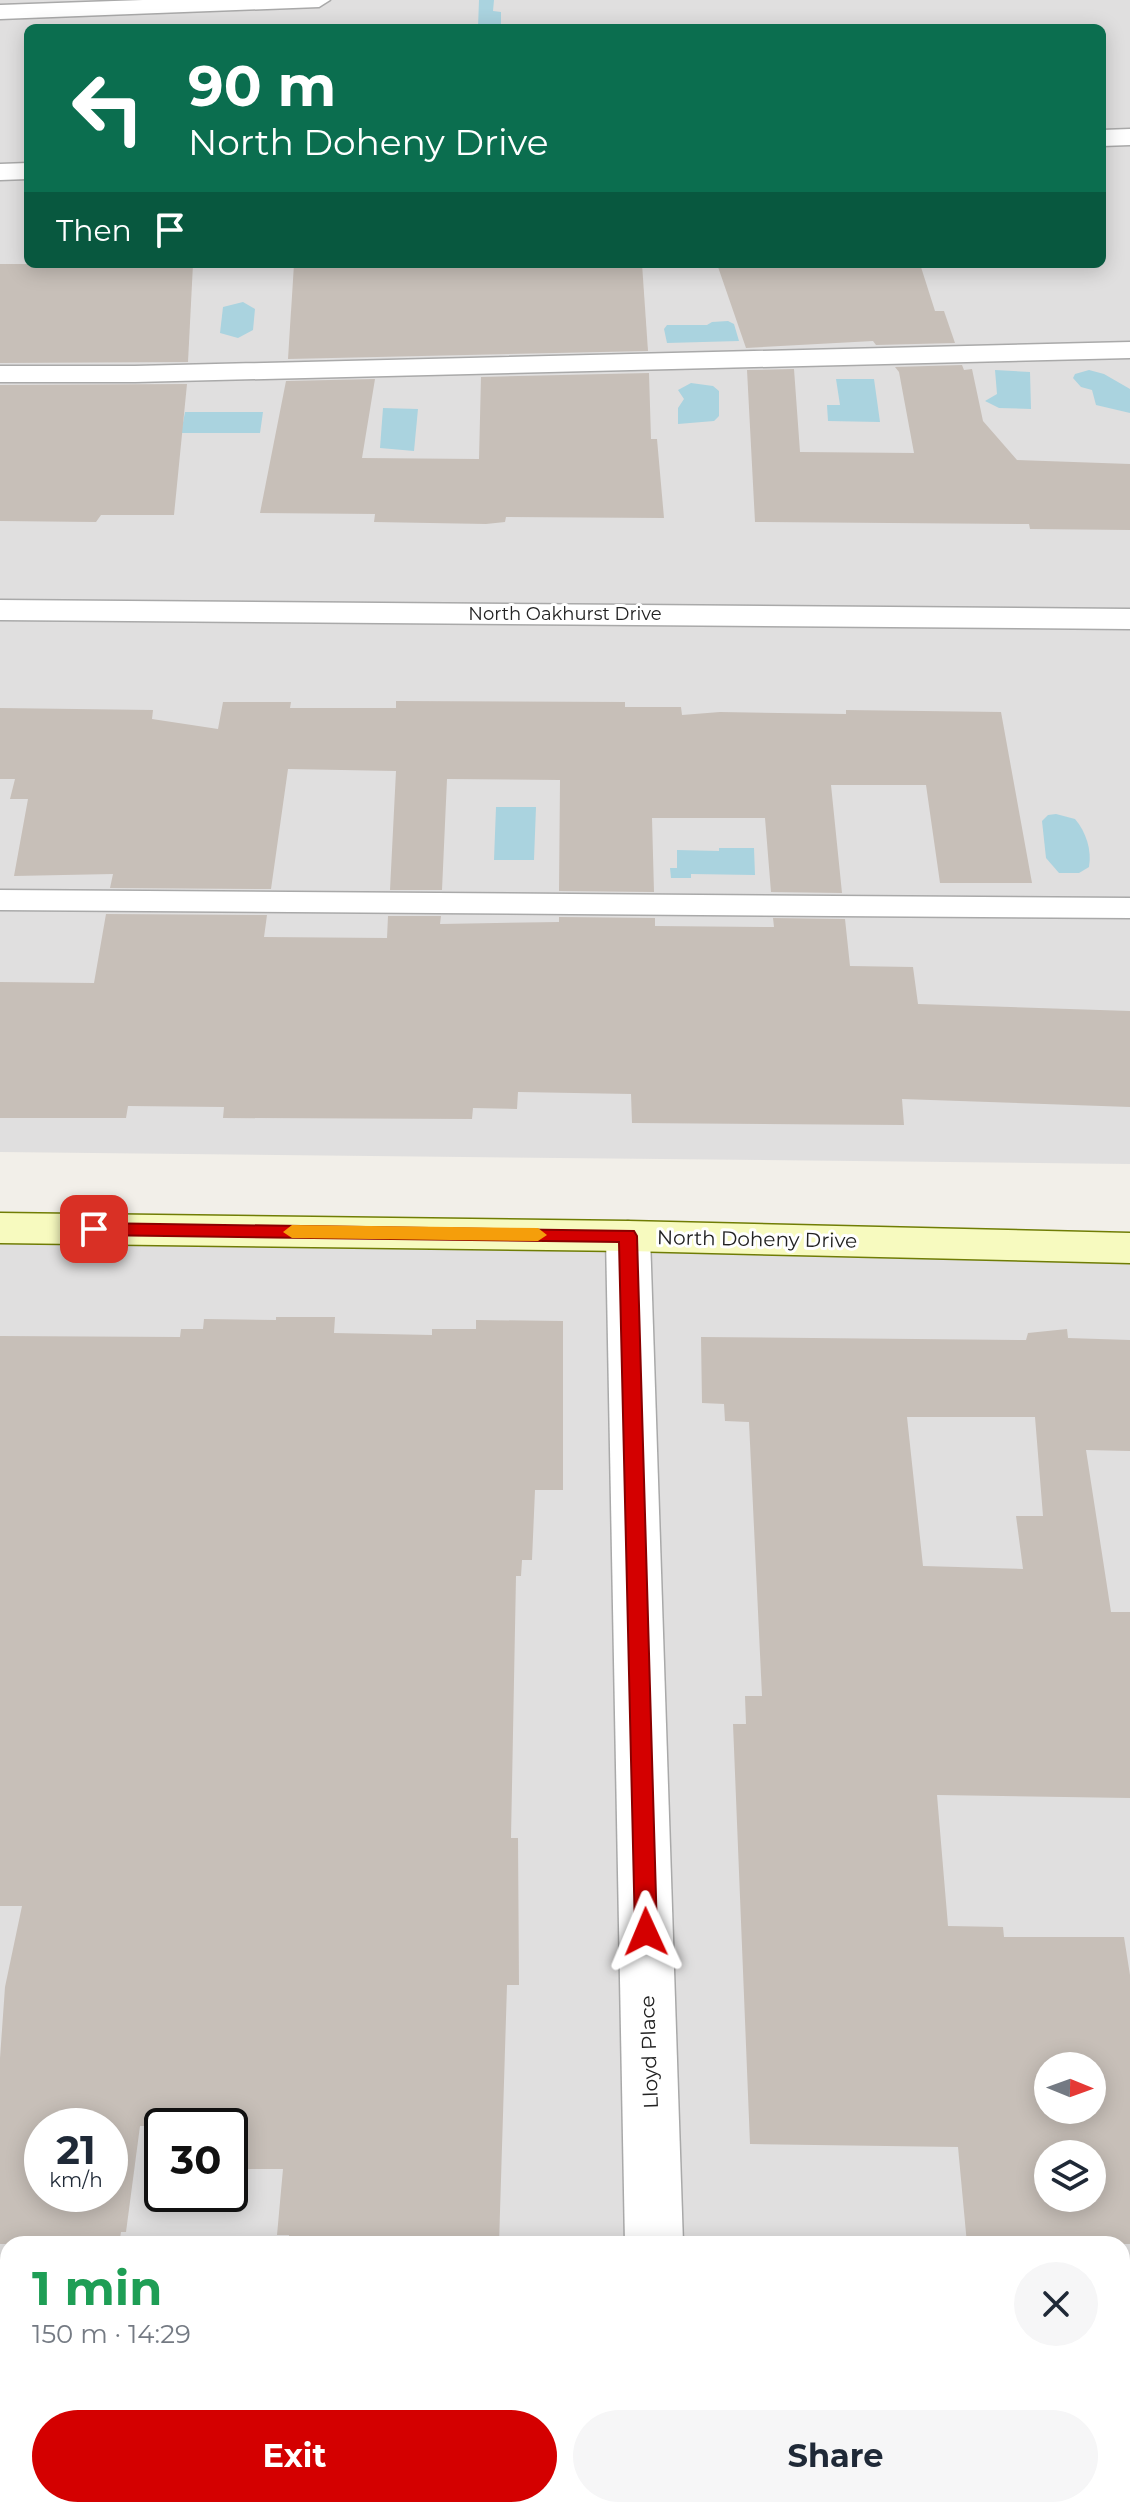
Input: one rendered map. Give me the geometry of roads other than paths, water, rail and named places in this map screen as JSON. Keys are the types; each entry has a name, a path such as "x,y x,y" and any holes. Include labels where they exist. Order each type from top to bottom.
{"main road":[{"name":"North Doheny Drive","path":"0,1228 628,1236 1130,1248"}],"street":[{"path":"1106,138 1130,137"},
{"path":"0,172 24,171"},
{"name":"North Oakhurst Drive","path":"0,610 1130,619"},
{"name":"Lloyd Place","path":"628,1236 654,2236"}],"lane":[{"path":"0,12 319,0"},
{"path":"0,374 151,374 1130,350"},
{"path":"0,900 1130,908"}],"water":[{"path":"479,0 494,0 493,11 501,12 501,24 478,24"},
{"path":"243,302 255,309 253,330 238,338 220,333 223,307"},
{"path":"728,321 734,324 739,341 667,343 664,329 667,325 707,325"},
{"path":"995,370 1030,372 1031,409 999,408 985,401 997,394"},
{"path":"1089,370 1104,374 1130,389 1130,413 1096,405 1092,390 1081,387 1073,378 1075,374"},
{"path":"836,379 874,379 880,422 828,421 827,405 840,405"},
{"path":"691,383 713,386 719,391 719,416 714,421 678,424 678,408 684,399 678,390"},
{"path":"383,408 418,409 414,451 380,448"},
{"path":"185,412 263,412 260,433 181,433"},
{"path":"496,807 536,807 534,860 494,860"},
{"path":"1048,815 1075,819 1085,835 1090,854 1089,867 1079,873 1059,873 1046,858 1042,821"},
{"path":"719,848 754,848 755,875 691,874 691,878 671,878 670,868 677,868 677,850 719,851"}]}
